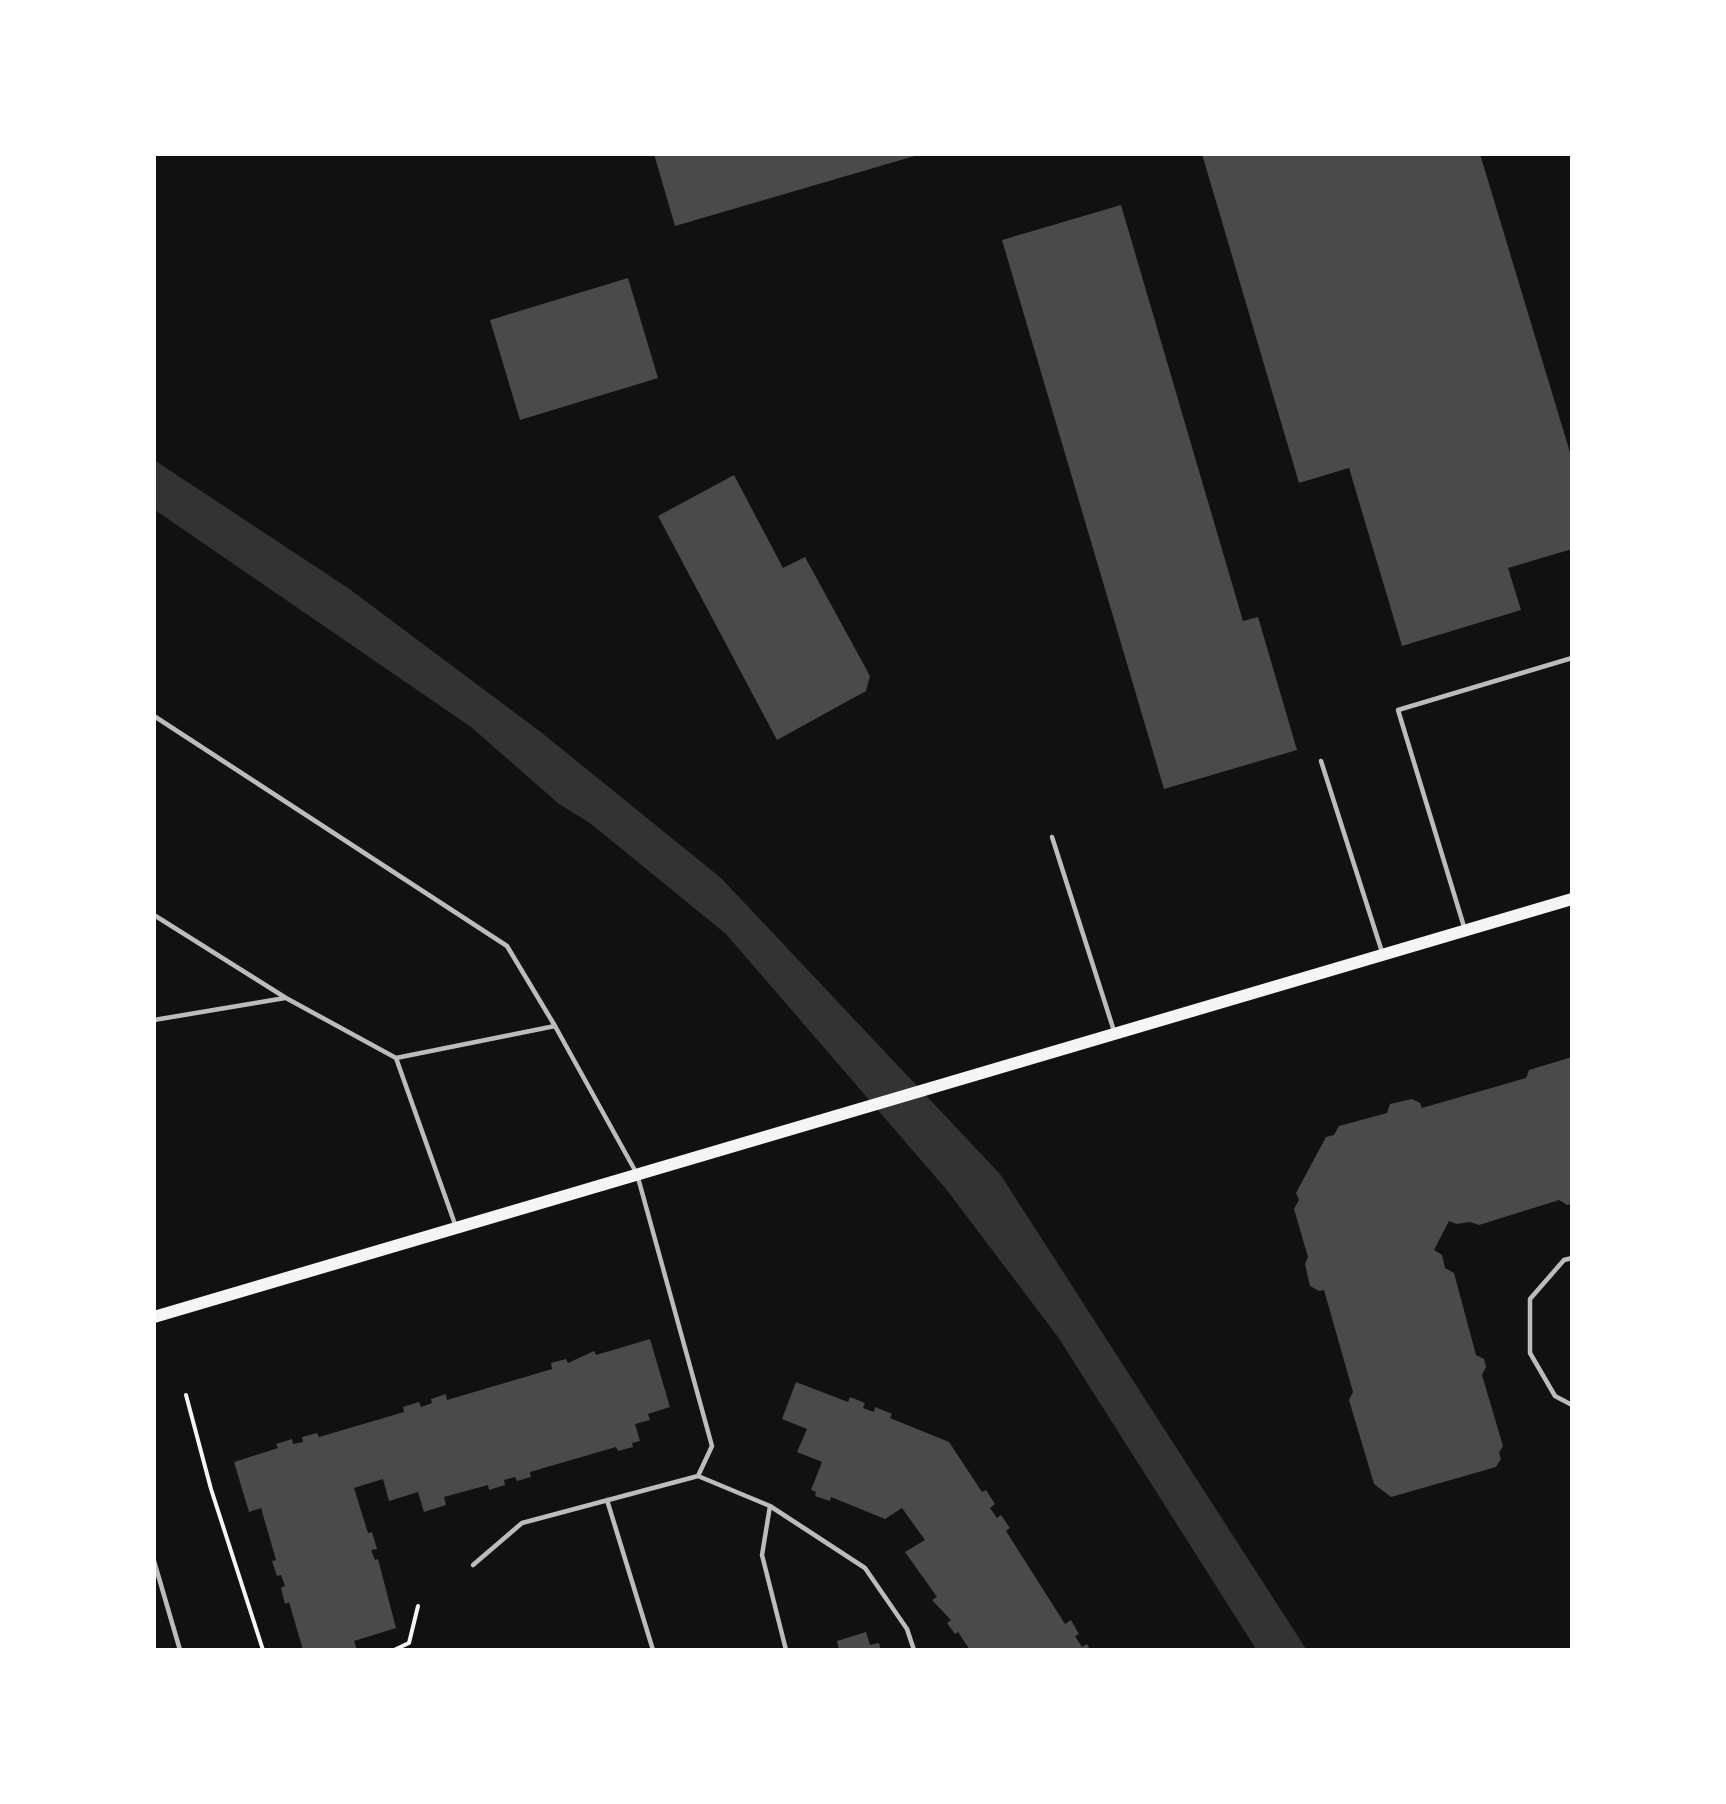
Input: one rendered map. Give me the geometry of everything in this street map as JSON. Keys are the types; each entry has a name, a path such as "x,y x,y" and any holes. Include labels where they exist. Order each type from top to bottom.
{"main road":[{"path":"154,1317 1572,899"}],"lane":[{"path":"1465,930 1398,710 1572,658"},
{"path":"154,716 507,946 555,1026 637,1174 712,1446 698,1476"},
{"path":"1321,761 1383,955"},
{"path":"1052,837 1115,1033"},
{"path":"154,915 286,998 396,1058 555,1026"},
{"path":"154,1020 286,998"},
{"path":"396,1058 456,1227"},
{"path":"1572,1258 1564,1260 1530,1299 1530,1353 1555,1396 1572,1405"},
{"path":"473,1565 522,1523 698,1476 770,1506 865,1569 907,1629 914,1650"},
{"path":"607,1500 653,1650"},
{"path":"770,1506 762,1555 786,1650"},
{"path":"154,1561 180,1650"}],"path":[{"path":"186,1395 211,1489 263,1650"},
{"path":"394,1650 409,1643 418,1606"}],"shaded area":[{"path":"154,460 348,588 542,733 721,878 1000,1174 1306,1649 1256,1649 1058,1337 946,1189 726,934 590,823 559,804 471,727 155,510"}],"building":[{"path":"654,154 918,154 918,155 675,226"},
{"path":"1202,154 1480,154 1572,459 1572,549 1508,568 1521,610 1402,646 1349,468 1299,483"},
{"path":"1121,205 1243,621 1258,617 1297,750 1164,789 1002,240"},
{"path":"628,278 658,378 520,420 490,320"},
{"path":"734,475 783,568 805,557 870,676 866,691 777,740 658,516"},
{"path":"1572,1057 1572,1204 1567,1205 1559,1200 1479,1225 1470,1222 1457,1224 1449,1221 1434,1250 1442,1255 1445,1268 1454,1273 1476,1355 1484,1359 1486,1367 1482,1375 1503,1446 1499,1453 1501,1459 1496,1467 1391,1497 1374,1484 1349,1400 1353,1392 1324,1290 1319,1291 1310,1286 1305,1264 1308,1257 1294,1209 1299,1200 1296,1193 1326,1137 1334,1135 1339,1126 1387,1113 1390,1104 1412,1099 1420,1103 1422,1108 1526,1078 1529,1070"},
{"path":"650,1339 670,1407 648,1414 650,1420 635,1424 640,1441 632,1443 633,1447 618,1451 616,1447 530,1472 531,1477 517,1481 515,1477 504,1480 505,1485 489,1490 488,1485 444,1497 446,1505 424,1512 418,1492 389,1501 383,1479 354,1488 368,1533 372,1532 377,1549 371,1550 375,1560 378,1559 396,1628 354,1641 357,1650 303,1650 289,1602 285,1604 281,1588 285,1586 281,1575 277,1576 272,1561 276,1560 261,1508 249,1512 234,1462 278,1448 276,1444 292,1439 293,1444 303,1442 302,1437 317,1433 319,1437 404,1412 403,1407 419,1402 421,1407 432,1403 431,1399 446,1394 447,1400 552,1369 551,1363 566,1359 568,1363 594,1351 596,1355"},
{"path":"796,1382 848,1402 850,1397 865,1403 863,1408 874,1412 875,1407 892,1414 890,1418 949,1442 982,1492 986,1490 995,1504 990,1508 997,1518 1001,1515 1010,1528 1006,1531 1065,1624 1071,1620 1079,1634 1075,1636 1082,1647 1087,1644 1090,1650 970,1650 958,1632 955,1634 947,1623 951,1620 932,1600 937,1597 905,1552 925,1540 902,1508 885,1519 831,1497 830,1501 815,1496 816,1492 811,1490 822,1462 797,1452 807,1429 782,1419"},
{"path":"866,1632 870,1645 879,1643 881,1650 839,1650 837,1641"}]}
